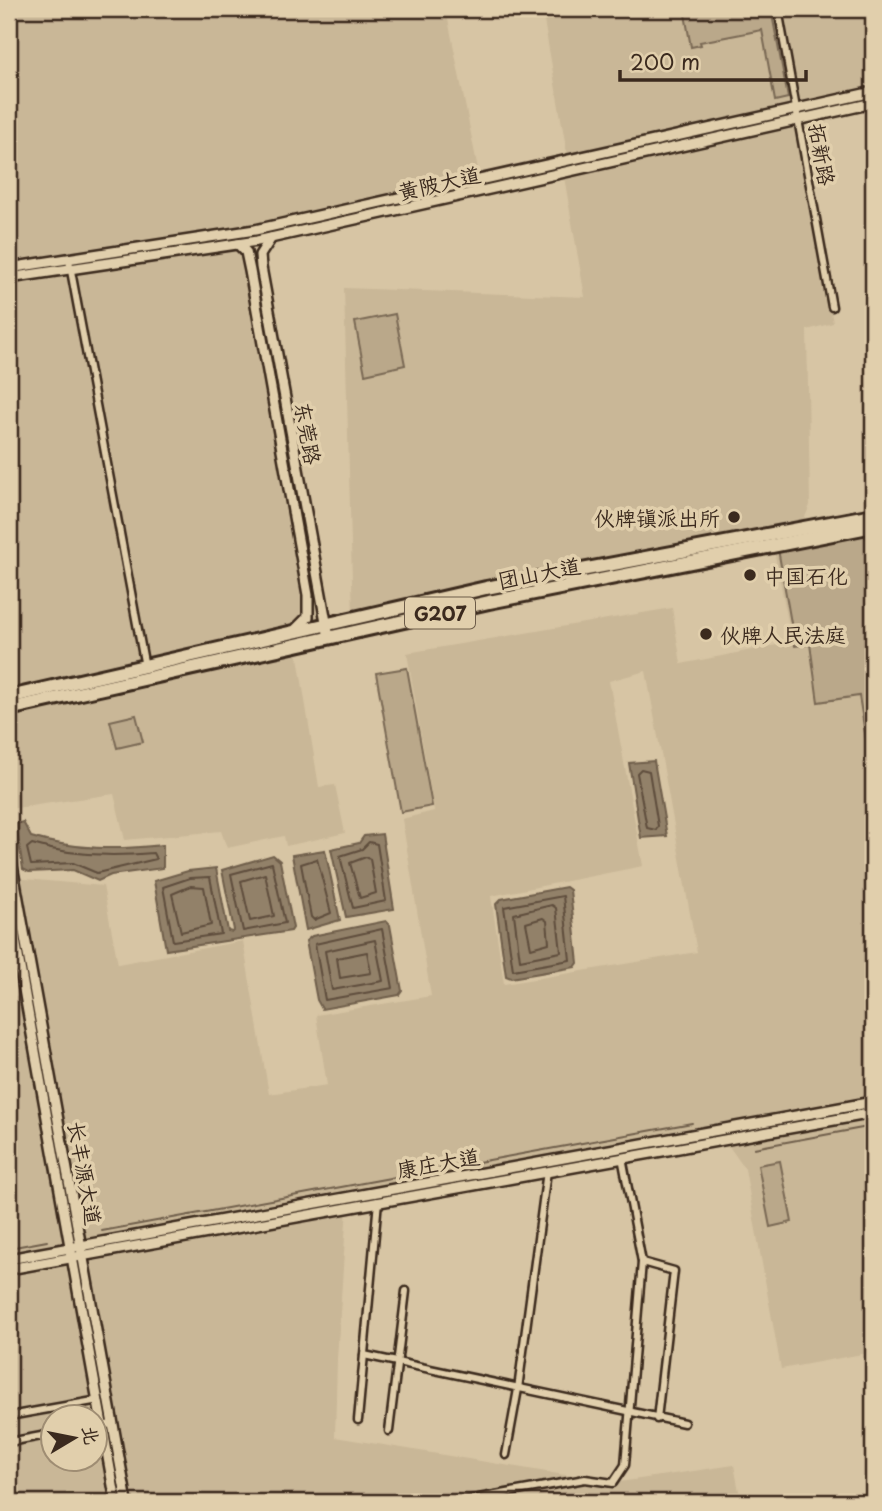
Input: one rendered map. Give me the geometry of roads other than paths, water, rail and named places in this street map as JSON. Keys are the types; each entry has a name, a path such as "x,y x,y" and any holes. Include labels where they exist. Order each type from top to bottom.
{"highway":[{"name":"团山大道","path":"9,709 293,632 486,588 873,515"},
{"name":"团山大道","path":"9,697 329,638 489,602 873,526"}],"street":[{"name":"拓新路","path":"778,9 832,306"},
{"name":"黄陂大道","path":"9,268 70,265 271,238 797,113 873,92"},
{"name":"黄陂大道","path":"9,278 255,230 797,113 873,103"},
{"name":"东莞路","path":"271,238 260,256 261,267 329,638"},
{"name":"东莞路","path":"239,244 246,253 250,271 308,595 308,617 293,632"},
{"path":"70,265 146,672"},
{"name":"长丰源大道","path":"9,849 103,1399"},
{"name":"长丰源大道","path":"9,906 77,1252"},
{"name":"康庄大道","path":"9,1269 77,1252 621,1152 873,1102"},
{"name":"康庄大道","path":"9,1259 77,1252 378,1202 547,1171 621,1152 873,1113"},
{"path":"456,1502 585,1479 613,1483 625,1465 642,1262 621,1152"},
{"path":"506,1455 518,1389 547,1171"},
{"path":"358,1420 378,1202"},
{"path":"642,1262 674,1271 657,1419"},
{"path":"389,1431 406,1291"},
{"path":"364,1355 629,1414 684,1423"},
{"path":"9,1416 103,1399"},
{"path":"9,1442 38,1437"},
{"name":"长丰源大道","path":"108,1441 127,1502"},
{"name":"长丰源大道","path":"108,1455 116,1502"}],"water":[{"path":"654,761 667,836 641,838 629,763"},
{"path":"23,822 31,837 80,847 130,848 163,845 163,868 111,875 98,881 73,870 29,872 23,869 16,824"},
{"path":"382,834 394,909 346,917 331,849 359,843 364,836"},
{"path":"325,850 340,920 306,930 292,855"},
{"path":"273,855 280,861 293,928 291,931 166,950 154,881 188,871 216,868 228,931 232,932 234,930 222,870"},
{"path":"566,887 570,890 578,963 575,967 511,978 506,976 496,904 501,899"},
{"path":"386,921 390,925 402,991 399,995 322,1009 317,1000 306,941 312,936"}],"waterway":[{"path":"440,1169 692,1123"},
{"path":"754,1148 873,1126"},
{"path":"102,1231 401,1176"},
{"path":"9,1248 47,1241"}],"place":[{"name":"伙牌镇派出所","path":"734,517"},
{"name":"中国石化","path":"750,575"},
{"name":"伙牌人民法庭","path":"706,634"}]}
